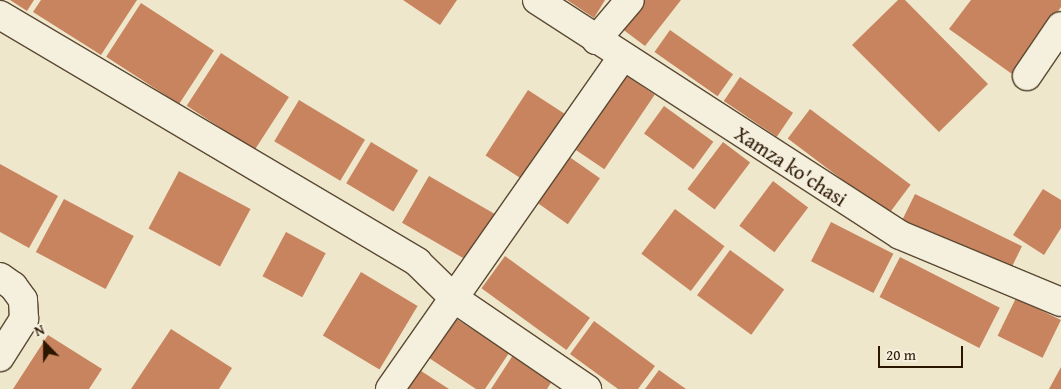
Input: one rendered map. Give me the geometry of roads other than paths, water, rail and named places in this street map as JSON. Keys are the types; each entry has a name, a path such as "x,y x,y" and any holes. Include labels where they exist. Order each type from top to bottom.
{"street":[{"name":"Xamza ko'chasi","path":"537,0 622,58 900,236 1061,302"},
{"path":"596,40 630,0"},
{"path":"0,15 417,262 455,299 587,389"},
{"path":"1027,76 1061,26"},
{"path":"390,389 455,299 622,58"},
{"path":"0,277 13,286 23,300 24,319 0,356"}]}
